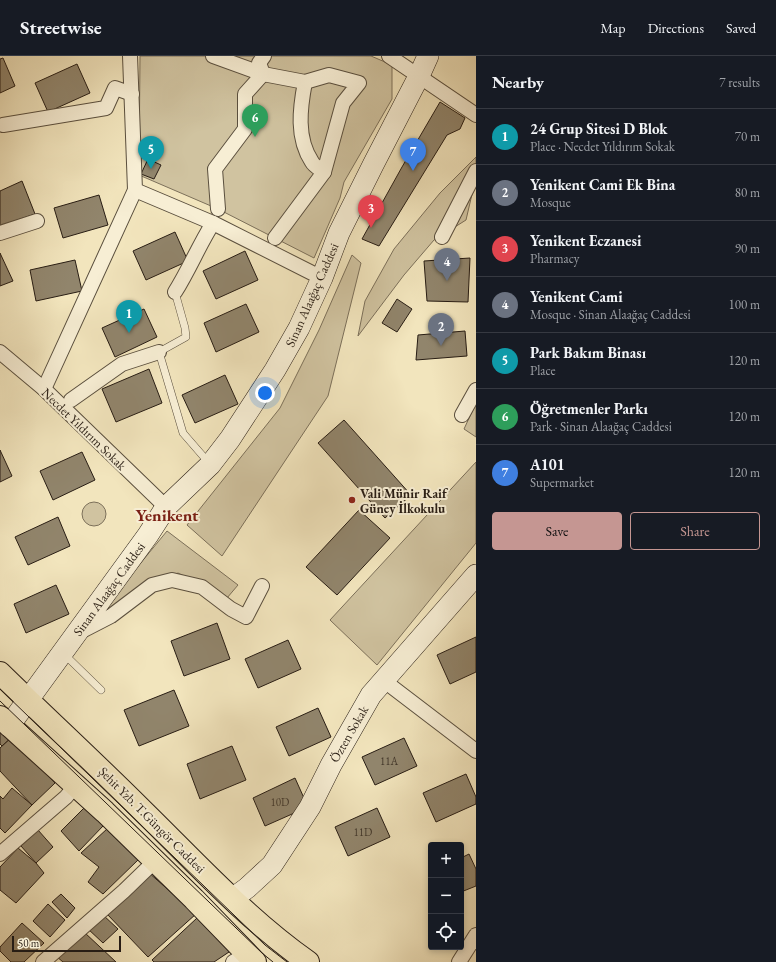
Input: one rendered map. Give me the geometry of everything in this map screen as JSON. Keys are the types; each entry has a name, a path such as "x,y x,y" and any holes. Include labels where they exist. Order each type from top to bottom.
{"main road":[{"name":"Şehit Yzb. T.Güngör Caddesi","path":"0,673 28,701 101,768 232,899 277,938 308,962"},
{"name":"Şehit Yzb. T.Güngör Caddesi","path":"5,722 76,785 155,861 194,900 244,959"}],"street":[{"path":"44,389 135,190 130,56"},
{"path":"213,56 263,74 305,82 329,75 359,82 343,103 324,172 275,238"},
{"path":"263,74 259,63 264,56"},
{"path":"390,56 476,115"},
{"name":"Sinan Alaağaç Caddesi","path":"5,722 28,701 148,535 166,507 210,465 230,439 275,370 299,328 322,278 340,233 428,56"},
{"path":"218,209 215,169 245,129 245,94 263,74"},
{"path":"305,82 300,125 304,145 312,163 324,172"},
{"path":"3,125 106,108 115,88 132,94"},
{"path":"442,237 476,171"},
{"path":"135,190 213,223 322,278"},
{"path":"0,233 37,221"},
{"path":"175,292 185,277 213,223"},
{"name":"Necdet Yıldırım Sokak","path":"0,352 44,389 166,507"},
{"path":"71,400 122,364 159,352"},
{"path":"462,415 476,390"},
{"name":"Özten Sokak","path":"232,899 247,888 272,865 310,807 331,765 371,695 383,680 406,657 476,575"},
{"path":"76,634 111,616 152,585 172,580 202,587 231,609 246,617 262,586"},
{"path":"383,680 476,751"},
{"path":"0,854 66,797 76,785"},
{"path":"43,962 124,891 155,861"},
{"path":"458,962 476,935"}],"lane":[{"path":"175,292 186,336 159,352 183,432 210,465"},
{"path":"62,653 101,690"}],"shaded area":[{"path":"140,56 371,56 392,65 392,99 344,182 340,198 314,258 218,209 139,175"},
{"path":"476,157 476,177 466,220 434,240 404,275 358,336 365,301 394,249 440,193"},
{"path":"352,255 361,263 328,396 222,556 187,525 280,408 319,330"},
{"path":"476,403 476,437 464,429"},
{"path":"476,462 476,543 377,665 330,620"},
{"path":"94,502 99,503 105,509 105,519 99,525 94,526 89,525 83,519 82,514 83,509 89,503"},
{"path":"167,531 238,585 227,598 178,573 135,592 93,621"}],"building":[{"path":"3,58 15,86 0,93 0,59"},
{"path":"77,64 90,93 48,112 35,83"},
{"path":"440,102 465,118 460,129 447,135 379,246 362,239 402,167"},
{"path":"148,159 161,165 154,179 141,174"},
{"path":"22,181 35,214 0,226 0,191"},
{"path":"99,195 108,225 63,238 54,208"},
{"path":"175,232 188,261 146,280 133,251"},
{"path":"245,251 258,280 216,299 203,271"},
{"path":"0,253 13,281 0,286"},
{"path":"470,258 468,302 427,301 424,261"},
{"path":"75,260 82,291 36,301 30,270"},
{"path":"397,299 412,309 397,332 382,323"},
{"path":"246,304 259,332 216,352 204,323"},
{"path":"144,309 157,337 115,357 102,328"},
{"path":"465,331 467,356 416,360 418,335"},
{"path":"149,369 162,403 116,422 102,389"},
{"path":"225,375 238,404 195,423 182,395"},
{"path":"344,420 411,495 385,518 318,443"},
{"path":"0,450 12,476 0,482"},
{"path":"82,452 95,480 53,500 40,471"},
{"path":"359,510 390,538 337,595 306,567"},
{"path":"58,517 70,546 28,565 15,537"},
{"path":"56,585 69,614 26,633 14,604"},
{"path":"217,623 230,659 184,676 171,641"},
{"path":"476,637 476,672 450,684 437,655"},
{"path":"288,640 301,669 258,688 245,659"},
{"path":"174,690 189,726 139,746 124,710"},
{"path":"318,708 331,737 289,756 276,727"},
{"path":"0,725 12,737 2,746 0,744"},
{"path":"12,737 55,783 32,805 0,771 0,748"},
{"path":"404,738 417,766 375,785 362,757"},
{"path":"232,746 246,780 200,799 187,764"},
{"path":"466,774 476,797 476,804 436,822 423,793"},
{"path":"295,778 308,807 265,826 253,798"},
{"path":"12,788 32,805 5,833 0,828 0,796 3,799"},
{"path":"86,806 104,825 79,851 61,831"},
{"path":"377,808 390,837 348,856 335,827"},
{"path":"108,828 139,859 103,894 88,882 99,867 81,853"},
{"path":"38,830 53,847 36,863 21,846"},
{"path":"18,848 36,863 44,873 16,903 0,890 0,867"},
{"path":"469,854 476,869 476,886 464,891 464,878 464,856"},
{"path":"148,872 196,914 148,957 107,914"},
{"path":"61,894 75,908 67,918 52,902"},
{"path":"48,904 65,920 50,937 33,921"},
{"path":"102,914 118,929 103,943 87,928"},
{"path":"197,918 232,950 214,962 154,962 152,960"},
{"path":"22,923 44,943 24,962 11,962 0,951 0,947"},
{"path":"84,932 116,962 63,962 56,956"}],"tram line":[{"path":"0,689 265,945 287,962"},
{"path":"0,701 273,962"}],"place":[{"name":"Öğretmenler Parkı","path":"255,137"},
{"name":"Park Bakım Binası","path":"151,169"},
{"name":"A101","path":"413,171"},
{"name":"Yenikent Eczanesi","path":"371,228"},
{"name":"Yenikent Cami","path":"447,281"},
{"name":"24 Grup Sitesi D Blok","path":"129,333"},
{"name":"Yenikent Cami Ek Bina","path":"441,346"},
{"name":"Vali Münir Raif Güney İlkokulu","path":"352,500"}],"district":[{"name":"Yenikent","path":"167,515"}]}
